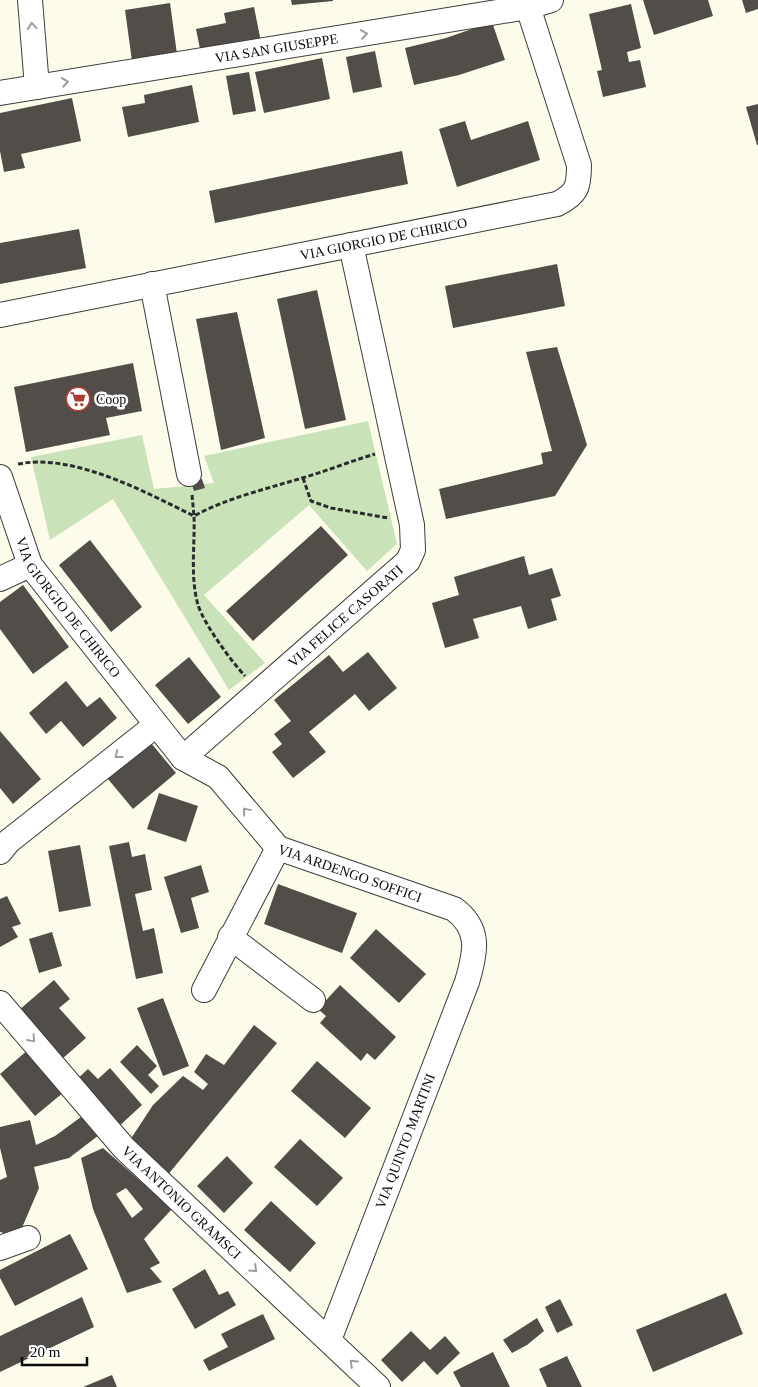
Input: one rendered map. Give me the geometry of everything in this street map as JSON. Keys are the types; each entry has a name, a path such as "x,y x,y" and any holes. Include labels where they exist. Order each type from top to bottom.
{"street":[{"path":"30,0 37,87"},
{"name":"VIA SAN GIUSEPPE","path":"0,93 528,7 551,0"},
{"name":"VIA GIORGIO DE CHIRICO","path":"0,315 557,204 571,196 579,182 579,165 528,7"},
{"name":"VIA FELICE CASORATI","path":"183,758 408,560 413,550 414,536 351,245"},
{"path":"152,284 189,474"},
{"name":"VIA GIORGIO DE CHIRICO","path":"7,471 30,565 156,725"},
{"path":"0,579 30,565"},
{"path":"3,841 156,725 183,758"},
{"name":"VIA ARDENGO SOFFICI","path":"183,758 218,778 278,848 454,909 469,923 475,941"},
{"path":"204,990 278,848"},
{"path":"230,937 313,1000"},
{"name":"VIA QUINTO MARTINI","path":"328,1340 467,982 473,962 475,941"},
{"name":"VIA ANTONIO GRAMSCI","path":"0,1003 124,1148 378,1387"},
{"path":"0,1248 28,1238"}],"path":[{"path":"194,516 209,508 270,486 303,478 395,447"},
{"path":"7,471 48,462 92,470 194,516"},
{"path":"303,478 311,500 318,503 340,510 411,522"},
{"path":"194,516 196,548 194,572 198,606 232,662 259,692"}],"green space":[{"path":"368,421 397,544 367,571 309,505 204,595 265,663 229,690 113,499 50,540 31,457 142,435 154,489 214,483 204,456"}],"building":[{"path":"291,0 333,0 333,1 292,5"},
{"path":"643,0 708,0 713,16 654,35"},
{"path":"742,0 758,0 758,9 746,13"},
{"path":"170,3 177,54 132,61 125,10"},
{"path":"631,4 641,48 627,52 629,62 640,60 646,87 603,97 597,71 602,70 589,14"},
{"path":"254,7 261,42 201,54 196,29 226,23 224,13"},
{"path":"492,22 505,60 459,75 414,85 405,48 446,38"},
{"path":"375,51 382,87 353,93 346,57"},
{"path":"322,58 330,99 264,113 255,72"},
{"path":"249,72 256,111 233,115 226,76"},
{"path":"192,85 199,122 128,137 122,107 145,103 144,95"},
{"path":"72,98 81,141 21,154 25,168 4,172 0,151 0,113"},
{"path":"758,104 758,145 757,145 746,107"},
{"path":"465,121 471,140 528,121 540,160 457,187 439,129"},
{"path":"402,151 408,184 215,223 209,191"},
{"path":"79,229 86,268 0,284 0,243"},
{"path":"557,264 565,306 453,328 445,286"},
{"path":"317,290 346,420 305,429 277,299"},
{"path":"237,312 265,438 221,450 196,319"},
{"path":"557,347 587,445 555,496 446,519 439,489 543,464 541,453 552,451 526,352"},
{"name":"Coop","path":"133,363 142,411 106,418 110,435 26,452 14,387"},
{"path":"202,479 205,488 194,491 191,482"},
{"path":"321,526 348,555 253,641 226,611"},
{"path":"90,540 142,607 111,632 59,565"},
{"path":"524,556 529,575 552,568 561,596 551,599 557,620 528,629 521,606 473,619 479,638 445,648 432,603 459,595 454,577"},
{"path":"23,585 69,647 33,674 0,629 0,602"},
{"path":"368,652 397,688 369,711 355,694 309,732 326,752 293,778 272,752 282,744 274,734 291,721 274,700 329,655 343,672"},
{"path":"189,657 221,697 188,724 155,685"},
{"path":"66,681 87,707 100,697 117,718 83,747 61,721 46,734 29,713"},
{"path":"0,731 41,779 13,804 0,788"},
{"path":"151,743 176,773 133,809 108,779"},
{"path":"159,793 198,806 186,842 147,829"},
{"path":"129,842 132,857 145,854 152,890 135,894 143,931 154,928 163,973 136,979 109,846"},
{"path":"80,845 91,906 59,912 48,851"},
{"path":"201,865 209,892 191,898 199,928 181,933 164,877"},
{"path":"278,884 357,913 342,953 264,924"},
{"path":"7,896 21,924 12,927 18,937 0,947 0,899"},
{"path":"376,929 426,974 399,1003 350,958"},
{"path":"52,932 62,966 39,973 29,939"},
{"path":"54,980 70,999 59,1008 86,1038 62,1059 19,1010"},
{"path":"340,985 396,1037 375,1060 367,1053 361,1061 320,1023 326,1016 318,1009"},
{"path":"163,998 189,1066 163,1076 137,1008"},
{"path":"254,1025 277,1043 166,1177 128,1143 153,1105 183,1076 203,1090 208,1084 194,1072 206,1054 224,1065"},
{"path":"137,1045 157,1066 148,1075 159,1086 151,1094 120,1062"},
{"path":"29,1049 64,1092 35,1116 0,1074"},
{"path":"317,1061 371,1108 345,1138 291,1091"},
{"path":"110,1068 142,1105 117,1128 75,1081 88,1069 98,1079"},
{"path":"81,1117 99,1135 69,1158 34,1167 39,1188 18,1237 0,1232 0,1180 7,1177 0,1148 0,1127 30,1120 36,1145 55,1136"},
{"path":"300,1139 343,1178 317,1206 274,1167"},
{"path":"103,1148 172,1209 144,1239 160,1263 150,1268 162,1282 127,1293 93,1209 81,1158","holes":["126,1188 143,1209 132,1218 116,1194"]},
{"path":"227,1156 253,1183 224,1213 197,1186"},
{"path":"271,1201 316,1243 290,1272 244,1230"},
{"path":"70,1234 88,1269 15,1306 0,1278 0,1270"},
{"path":"205,1269 219,1295 228,1291 236,1305 195,1329 172,1289"},
{"path":"726,1293 743,1334 653,1372 636,1330"},
{"path":"82,1297 94,1327 0,1372 0,1336"},
{"path":"560,1299 573,1325 557,1333 545,1307"},
{"path":"263,1314 275,1339 209,1371 203,1360 228,1347 221,1334"},
{"path":"537,1318 544,1331 527,1345 512,1353 503,1340"},
{"path":"411,1331 430,1350 445,1336 460,1353 437,1375 424,1361 402,1382 381,1360"},
{"path":"493,1352 510,1387 461,1387 453,1372"},
{"path":"567,1356 582,1387 547,1387 539,1369"},
{"path":"112,1375 117,1387 83,1387"}],"place":[{"name":"Coop","path":"78,399"}]}
